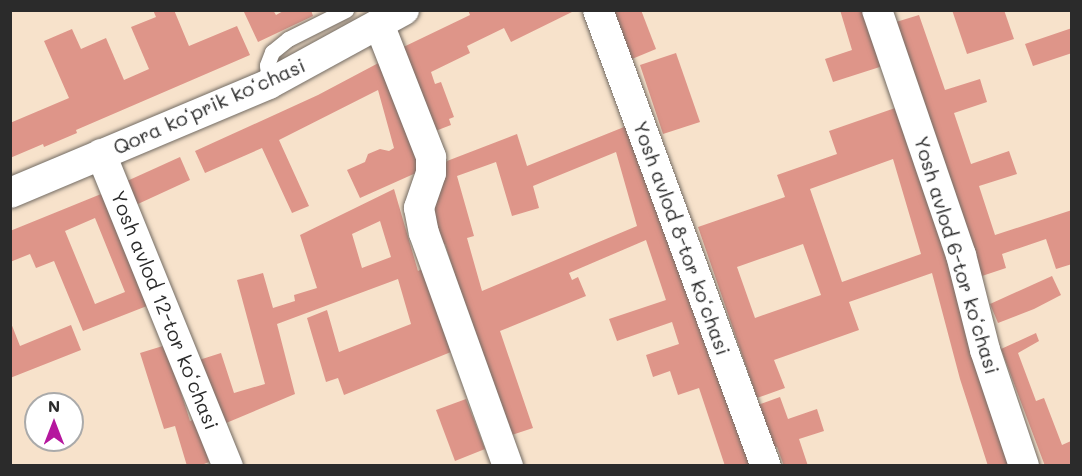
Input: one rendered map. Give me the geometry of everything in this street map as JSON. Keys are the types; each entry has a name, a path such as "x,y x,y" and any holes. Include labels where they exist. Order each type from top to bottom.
{"street":[{"name":"Yosh avlod 8-tor koʻchasi","path":"598,10 766,465"},
{"name":"Yosh avlod 6-tor koʻchasi","path":"877,10 961,255 986,350 1024,465"},
{"name":"Qora koʻprik koʻchasi","path":"10,193 269,84 391,17"},
{"path":"391,17 431,157 431,173 419,208 424,233 508,465"},
{"name":"Yosh avlod 12-tor koʻchasi","path":"101,154 228,465"}],"lane":[{"path":"269,84 267,65 272,52 288,39 346,10"}],"building":[{"path":"153,10 174,10 189,46 237,26 250,55 76,130 77,133 10,158 10,123 69,98 44,41 72,29 81,49 106,38 124,80 149,69 131,27 156,17"},
{"path":"273,10 276,15 285,10 311,10 313,16 258,42 244,12"},
{"path":"468,10 576,10 511,42 504,28 467,46 470,53 431,72 435,84 441,82 454,117 449,119 451,125 425,135 393,52 470,15"},
{"path":"613,10 641,10 656,49 632,59"},
{"path":"840,10 869,10 886,65 833,82 825,59 852,50"},
{"path":"952,10 1004,10 1014,39 967,54"},
{"path":"919,15 945,90 980,79 987,102 954,113 971,164 1009,151 1017,174 979,186 995,235 1072,210 1072,264 1056,269 1046,239 1002,254 1006,268 982,276 896,22"},
{"path":"1072,28 1072,53 1033,66 1025,44"},
{"path":"676,53 700,122 663,134 640,65"},
{"path":"386,59 427,168 360,198 347,170 365,162 368,154 380,149 389,151 394,148 378,90 279,140 309,206 292,213 262,148 205,173 195,151 318,95"},
{"path":"898,107 1012,466 988,466 960,379 932,273 849,302 859,330 774,360 785,388 757,398 698,227 785,197 777,175 837,154 829,131","holes":["893,159 921,254 842,282 810,189","803,244 821,295 755,318 737,267"]},
{"path":"629,125 710,358 716,356 752,466 725,466 699,388 678,395 670,371 653,377 646,355 679,344 672,322 617,341 609,319 666,300 646,240 569,273 572,280 578,277 586,296 500,331 533,428 506,437 445,244 441,245 427,198 447,161 517,134 527,166","holes":["616,152 637,226 482,291 467,238 474,236 457,176 496,162 512,216 539,208 533,186"]},
{"path":"180,157 190,180 127,209 116,186"},
{"path":"394,189 418,271 422,269 451,352 344,395 338,378 326,382 307,318 327,310 339,352 411,324 398,279 277,324 295,394 219,426 199,360 221,353 234,393 265,384 237,280 263,273 273,308 295,301 294,295 317,288 300,235","holes":["380,221 391,257 362,268 352,234"]},
{"path":"106,192 152,304 83,331 54,261 36,268 30,254 10,262 10,231","holes":["95,218 125,292 95,304 65,231"]},
{"path":"1052,276 1061,295 1034,309 998,323 990,304"},
{"path":"11,323 20,346 71,325 81,350 10,378"},
{"path":"1036,333 1039,341 1018,353 1036,401 1044,398 1062,445 1071,441 1072,466 1045,466 1001,349"},
{"path":"166,345 190,421 196,419 209,462 199,466 187,466 175,426 164,429 140,353"},
{"path":"780,397 788,419 817,409 824,431 799,439 808,466 784,466 777,447 770,449 755,406"},
{"path":"466,399 485,449 455,461 436,410"}]}
